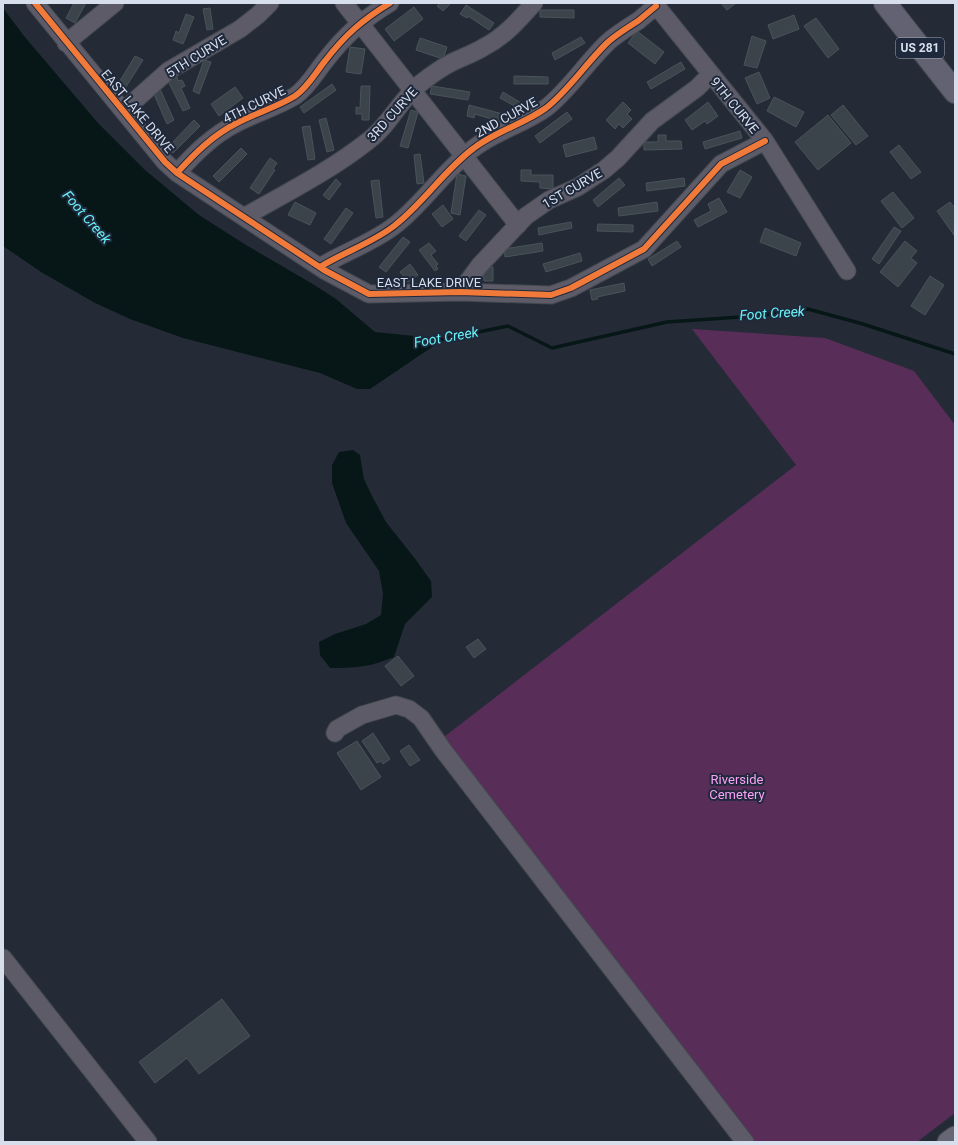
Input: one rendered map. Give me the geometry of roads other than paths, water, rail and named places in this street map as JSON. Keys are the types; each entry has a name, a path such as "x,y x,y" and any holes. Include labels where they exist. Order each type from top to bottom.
{"highway":[{"name":"US 281","path":"885,3 955,92"}],"main road":[{"path":"948,1142 955,1137"}],"street":[{"name":"EAST LAKE DRIVE","path":"35,3 66,43 166,162 177,173 320,267 369,294 460,292 551,295 571,288 644,248 721,164 765,141"},
{"path":"66,43 115,3"},
{"name":"5TH CURVE","path":"123,111 168,71 240,29 258,15 270,3"},
{"path":"344,3 518,225"},
{"name":"4TH CURVE","path":"177,173 214,137 237,123 270,109 296,95 307,84 350,31 369,16 390,3"},
{"name":"3RD CURVE","path":"244,217 335,164 370,140 388,122 405,97 420,83 448,64 485,47 521,18 534,3"},
{"name":"9TH CURVE","path":"655,4 765,141 847,271"},
{"name":"2ND CURVE","path":"320,267 393,226 411,212 451,167 464,156 486,140 546,108 559,96 608,42 619,32 639,20 655,4"},
{"name":"1ST CURVE","path":"460,292 480,265 526,216 548,200 578,187 604,170 618,158 652,122 672,105 697,88 710,74"},
{"path":"335,733 337,729 362,715 396,705 409,709 421,718 443,750 745,1142"},
{"path":"3,958 148,1142"}],"water":[{"path":"3,8 24,36 98,123 145,170 199,215 336,299 375,332 444,339 370,389 357,389 320,373 183,338 130,319 95,303 41,272 3,246"},
{"path":"353,450 360,455 364,479 386,522 431,581 432,597 405,624 394,657 378,663 363,666 330,668 320,655 319,642 335,634 366,624 381,615 383,594 379,571 346,523 332,483 332,465 339,452"}],"waterway":[{"name":"Foot Creek","path":"439,340 508,326 552,348 667,322 755,316 808,309 863,324 955,354"}],"park label":[{"name":"Riverside Cemetery","path":"737,786"}]}
